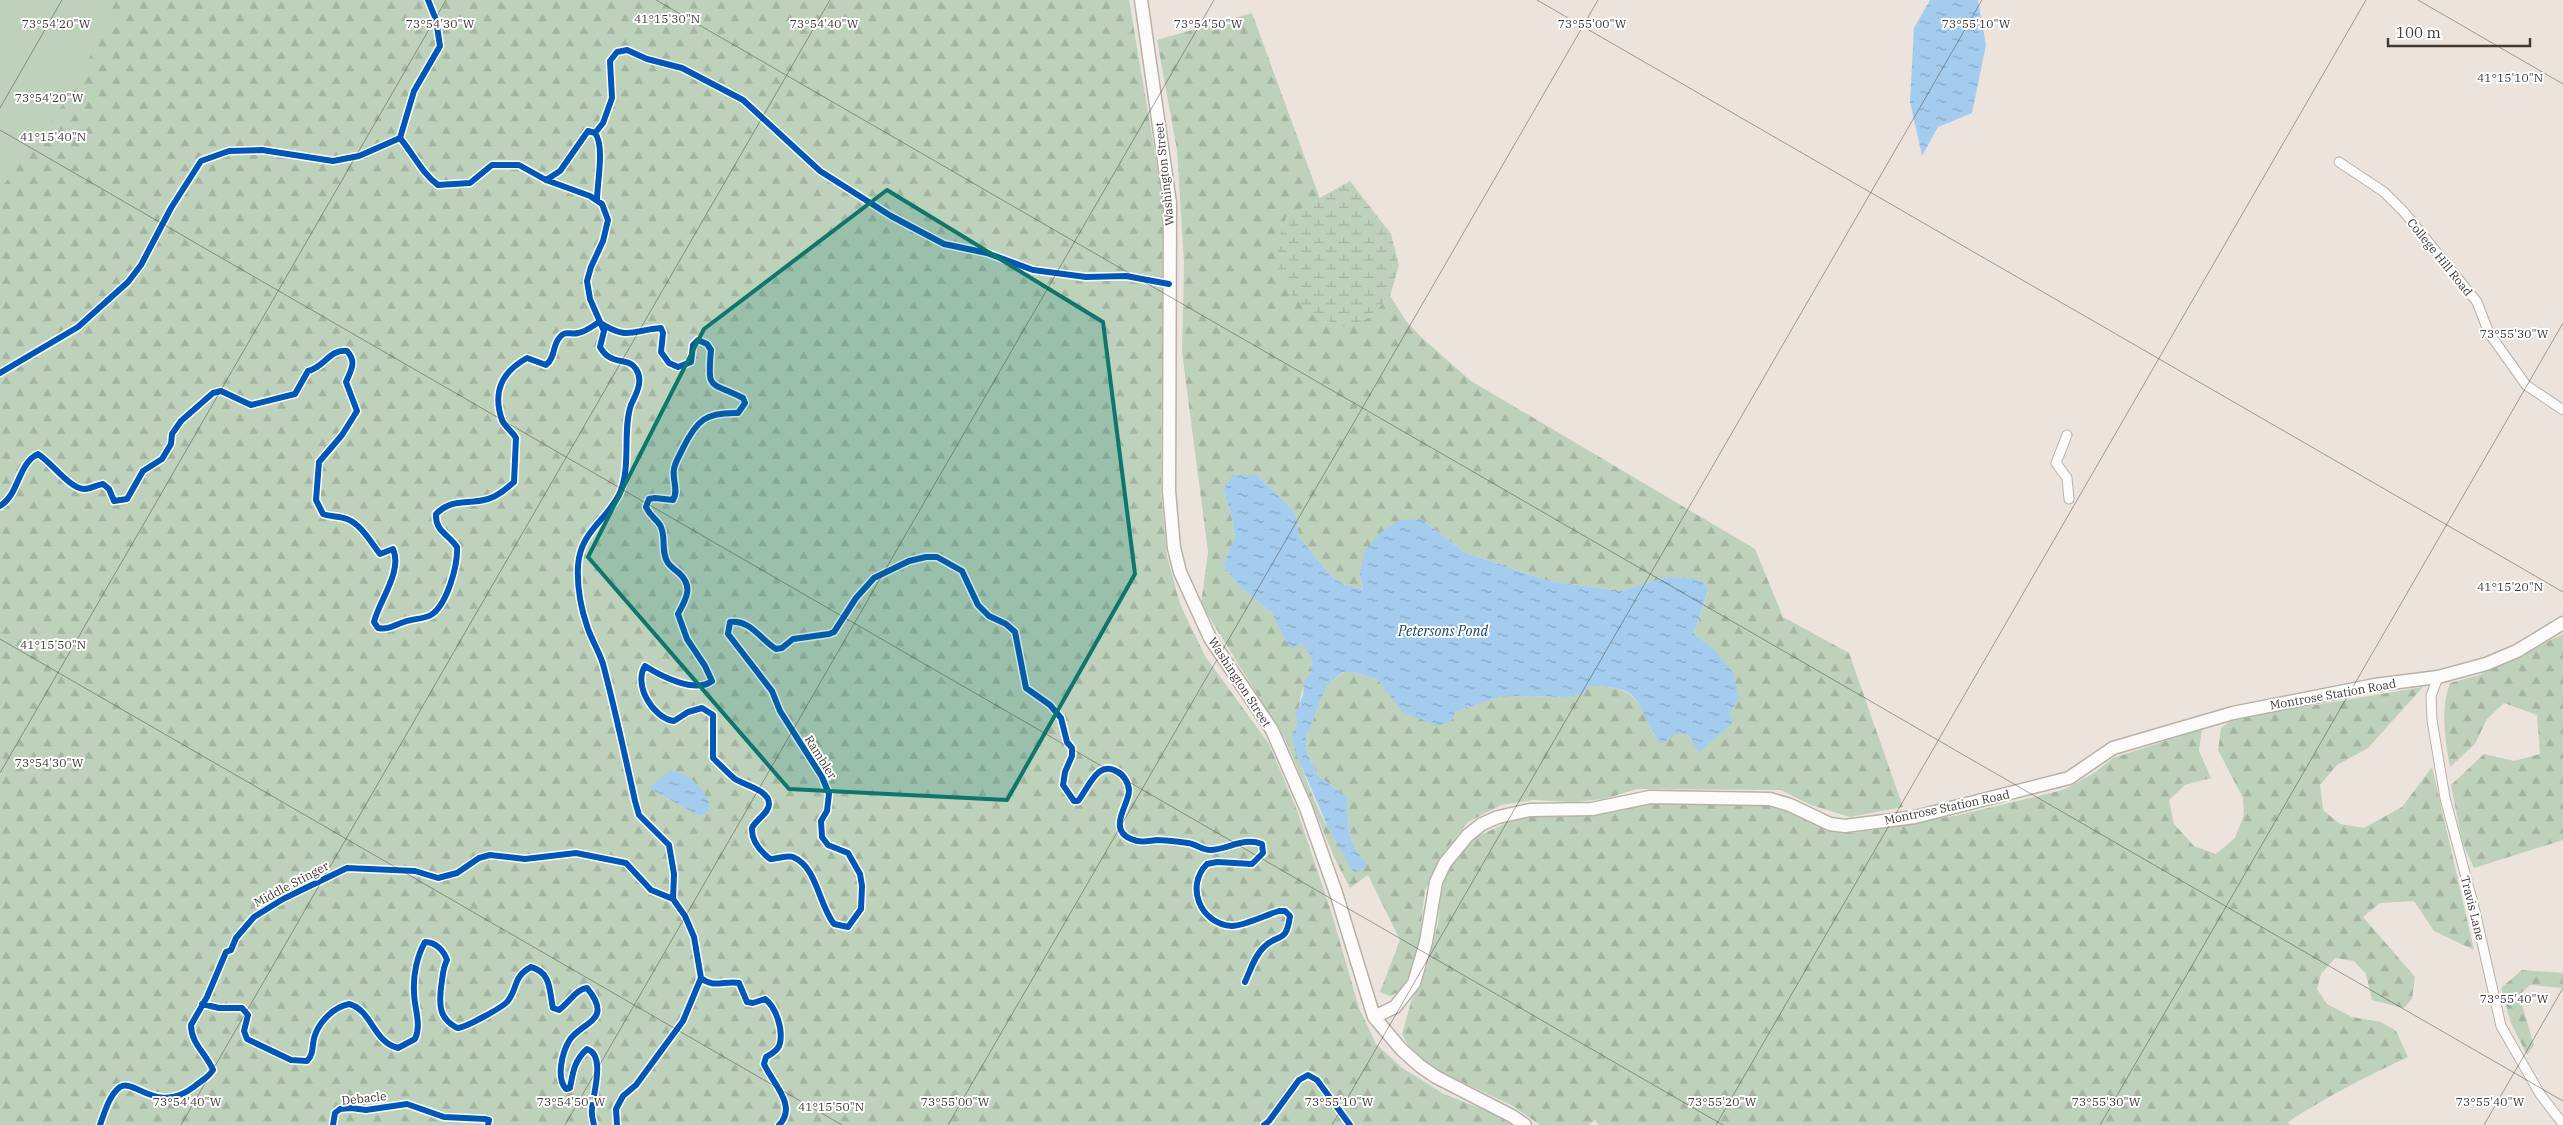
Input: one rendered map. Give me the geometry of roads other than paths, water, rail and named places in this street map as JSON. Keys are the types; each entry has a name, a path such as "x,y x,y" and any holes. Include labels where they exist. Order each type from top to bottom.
{"street":[{"name":"Washington Street","path":"1141,0 1170,203 1169,491 1174,548 1180,572 1210,638 1272,730 1306,808 1336,893 1374,1017 1401,1049 1420,1066 1436,1077 1512,1116 1525,1125"},
{"name":"College Hill Road","path":"2339,162 2384,192 2404,212 2477,302 2489,333 2526,385 2563,410"},
{"path":"2067,434 2056,463 2067,478 2069,499"},
{"name":"Montrose Station Road","path":"1374,1017 1395,1008 1414,983 1426,942 1436,882 1446,863 1468,835 1482,824 1498,817 1530,810 1592,809 1650,797 1770,799 1790,805 1830,824 1845,826 1886,822 1986,800 2069,778 2113,748 2233,713 2375,685 2438,677 2486,664 2517,651 2563,623"},
{"name":"Travis Lane","path":"2438,677 2431,696 2432,720 2444,798 2474,907 2501,1026 2540,1094 2561,1119"}],"water":[{"path":"1930,0 1978,0 1986,45 1972,113 1938,127 1922,156 1910,102 1914,28"},
{"name":"Petersons Pond","path":"1233,475 1257,475 1287,504 1296,516 1299,537 1330,575 1343,584 1363,589 1360,574 1365,550 1381,532 1401,520 1421,519 1464,552 1549,581 1622,591 1668,577 1693,578 1704,582 1708,591 1694,634 1713,648 1733,673 1739,698 1730,713 1733,722 1699,753 1687,734 1676,734 1661,744 1636,700 1630,694 1607,687 1588,686 1583,694 1568,697 1502,696 1455,712 1451,721 1438,726 1403,712 1377,679 1353,672 1343,672 1327,685 1306,737 1307,753 1318,776 1347,797 1348,826 1352,841 1368,865 1354,873 1328,827 1296,754 1292,734 1298,723 1296,713 1303,695 1304,681 1312,672 1311,656 1301,642 1292,649 1286,642 1272,613 1238,585 1223,565 1235,538 1231,513 1223,490"},
{"path":"670,770 684,774 699,787 710,805 706,813 700,816 649,788"}]}
